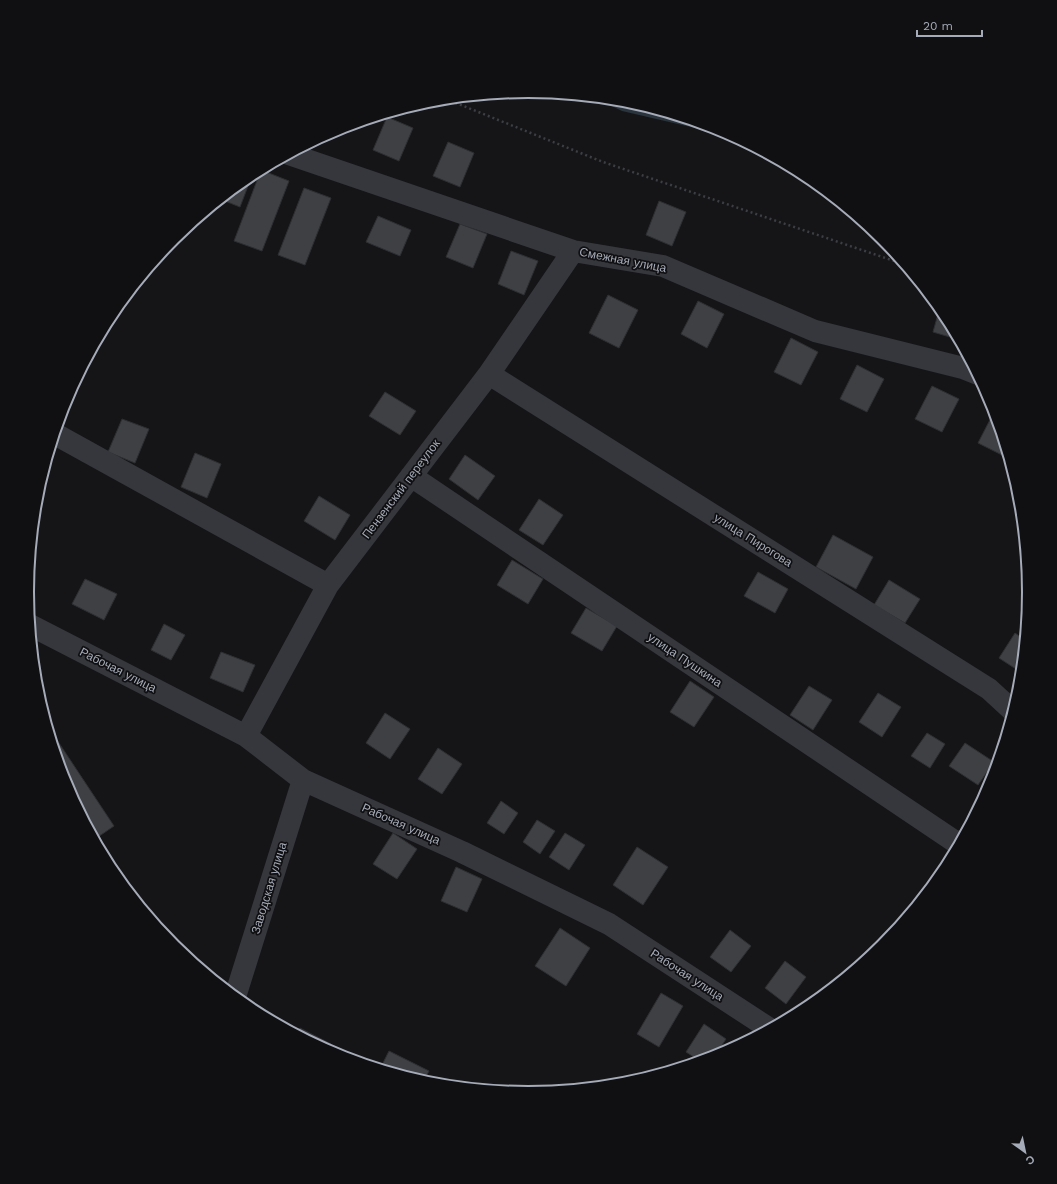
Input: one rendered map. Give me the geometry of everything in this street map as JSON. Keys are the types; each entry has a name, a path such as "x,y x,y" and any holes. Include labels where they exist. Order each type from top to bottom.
{"street":[{"name":"Смежная улица","path":"295,156 573,251 663,266 815,331 971,371"},
{"name":"Пензенский переулок","path":"246,736 328,585 489,374 573,251"},
{"name":"улица Пирогова","path":"489,374 989,688 1009,707"},
{"path":"59,436 328,585"},
{"name":"улица Пушкина","path":"411,476 947,836 956,840"},
{"name":"Рабочая улица","path":"35,628 246,736 303,780 462,852 609,924 765,1026"},
{"name":"Заводская улица","path":"237,991 303,780"}],"path":[{"path":"456,103 603,162 896,262"}],"shaded area":[{"path":"608,104 656,114 704,130 622,111"}],"building":[{"path":"389,118 413,128 399,161 373,150 386,119"},
{"path":"448,142 474,153 460,187 433,176"},
{"path":"267,173 289,181 262,251 234,241 258,179"},
{"path":"248,185 240,207 226,201"},
{"path":"304,188 331,198 305,265 278,255"},
{"path":"659,201 686,212 672,246 646,235"},
{"path":"378,216 411,230 400,256 366,242"},
{"path":"460,224 487,234 473,268 446,257"},
{"path":"511,251 538,261 524,295 498,284"},
{"path":"608,295 638,310 619,348 589,333"},
{"path":"698,301 724,314 707,348 681,334"},
{"path":"938,314 953,338 933,332"},
{"path":"791,338 818,352 801,385 774,372"},
{"path":"857,365 884,379 867,412 840,399"},
{"path":"932,386 959,399 942,432 915,419"},
{"path":"385,392 416,411 400,435 369,416"},
{"path":"991,418 1004,456 978,443"},
{"path":"122,419 149,429 135,463 108,452"},
{"path":"195,453 221,464 207,498 181,487"},
{"path":"465,455 495,476 478,500 449,479"},
{"path":"319,496 350,515 335,540 304,521"},
{"path":"539,499 563,515 543,545 519,530"},
{"path":"833,535 873,557 856,589 816,567"},
{"path":"512,560 543,579 528,604 497,585"},
{"path":"758,572 788,589 775,613 744,596"},
{"path":"85,579 117,594 104,620 72,604"},
{"path":"889,580 920,599 905,623 874,605"},
{"path":"586,608 617,626 602,651 571,633"},
{"path":"164,624 185,635 171,660 151,650"},
{"path":"1015,633 1021,637 1017,669 999,658"},
{"path":"221,652 255,665 243,692 210,678"},
{"path":"690,681 714,697 694,727 670,712"},
{"path":"809,686 832,700 813,730 790,715"},
{"path":"878,693 901,707 882,737 859,722"},
{"path":"385,713 410,729 390,759 366,743"},
{"path":"927,733 945,744 930,768 911,756"},
{"path":"57,740 114,826 99,836 85,811"},
{"path":"965,743 993,761 978,785 949,766"},
{"path":"438,748 462,764 442,794 418,779"},
{"path":"501,801 518,813 504,834 487,823"},
{"path":"537,820 555,831 540,854 523,842"},
{"path":"393,833 417,849 397,879 373,864"},
{"path":"565,833 585,845 569,870 549,857"},
{"path":"637,847 668,867 643,905 613,885"},
{"path":"456,867 482,879 467,912 441,901"},
{"path":"560,928 590,948 566,986 535,966"},
{"path":"730,930 751,946 731,972 710,957"},
{"path":"785,961 806,977 786,1004 765,988"},
{"path":"661,993 683,1006 659,1047 637,1034"},
{"path":"704,1024 726,1039 720,1048 694,1057 686,1052"},
{"path":"300,1028 331,1044 330,1045 299,1030"},
{"path":"389,1051 429,1071 426,1076 382,1064"}]}
